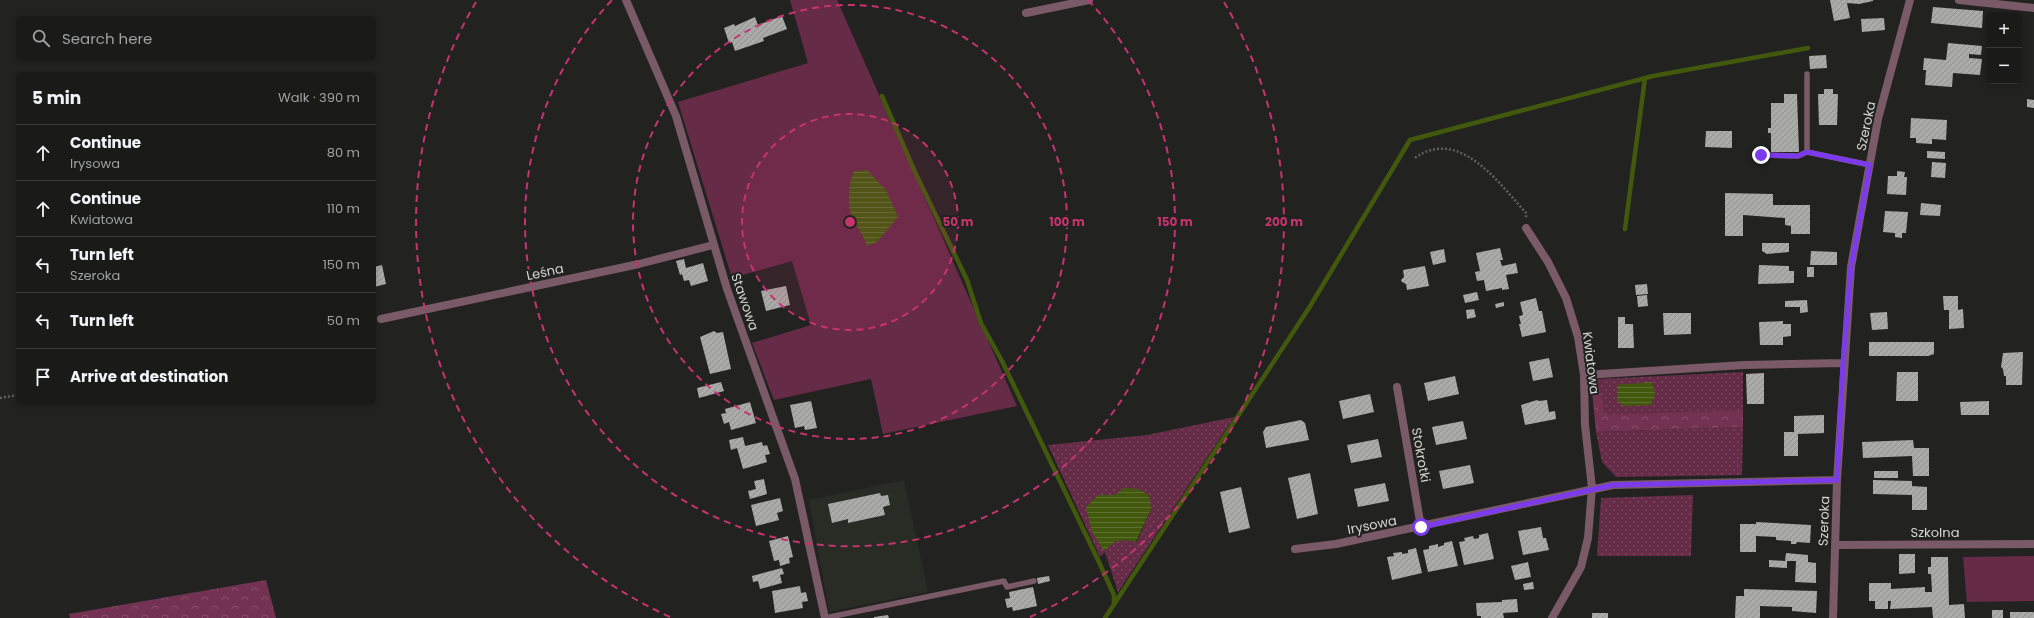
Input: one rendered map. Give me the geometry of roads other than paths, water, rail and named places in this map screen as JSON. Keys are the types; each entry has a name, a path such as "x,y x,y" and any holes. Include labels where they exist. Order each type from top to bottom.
{"street":[{"name":"Stawowa","path":"626,0 676,116 727,289 795,479 825,618"},
{"path":"1026,13 1089,0"},
{"name":"Szeroka","path":"1833,618 1837,480 1843,363 1851,267 1878,119 1910,0"},
{"path":"1958,0 2034,8"},
{"name":"Kwiatowa","path":"1526,228 1548,262 1566,298 1578,337 1584,375 1585,425 1592,488 1588,538 1581,567 1552,618"},
{"name":"Leśna","path":"382,319 638,264 713,245"},
{"path":"1584,375 1744,364 1843,363"},
{"name":"Stokrotki","path":"1397,387 1421,527"},
{"path":"1592,488 1613,485 1837,480"},
{"name":"Irysowa","path":"1295,549 1336,544 1421,527 1572,495 1592,488"},
{"name":"Szkolna","path":"1835,545 2034,544"}],"lane":[{"path":"1807,152 1808,74"},
{"path":"1761,155 1798,156 1807,152 1870,165"},
{"path":"825,618 1004,581 1007,587 1034,581"}],"waterway":[{"path":"1105,618 1309,308 1410,140 1653,76 1808,48"},
{"path":"1625,229 1645,78"},
{"path":"882,96 915,172 967,280 981,323 1002,361 1098,560 1114,595 1114,604"}]}
